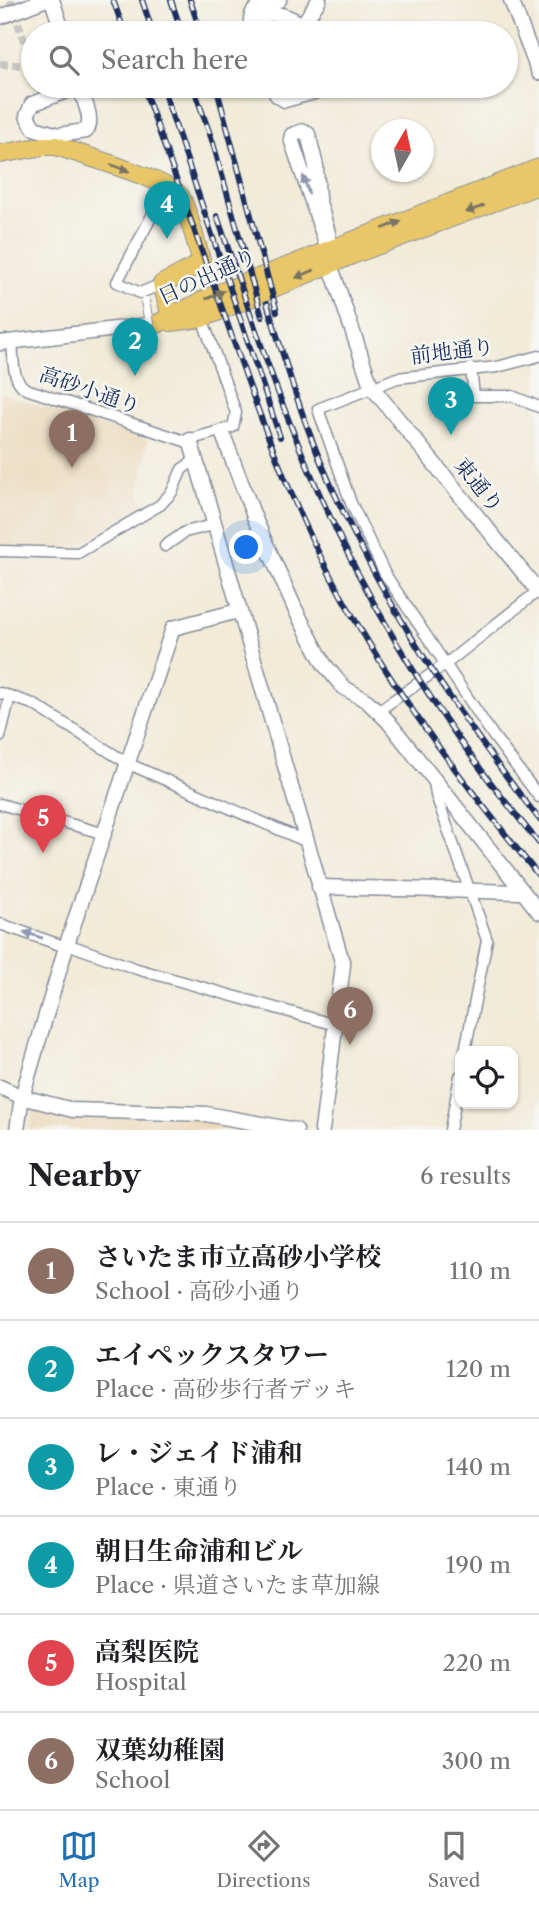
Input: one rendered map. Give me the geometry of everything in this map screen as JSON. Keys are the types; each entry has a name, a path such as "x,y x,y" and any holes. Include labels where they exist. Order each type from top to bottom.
{"main road":[{"path":"0,153 44,146 57,141 167,187 180,196 202,263 162,284 160,325"},
{"name":"日の出通り","path":"160,325 202,318 329,256 539,168"},
{"name":"日の出通り","path":"160,325 212,296 539,185"}],"street":[{"path":"0,17 44,0"},
{"path":"52,0 59,21"},
{"path":"250,21 258,6 279,0"},
{"path":"307,21 319,0"},
{"path":"511,0 539,73"},
{"path":"255,21 277,14 291,17 295,21"},
{"path":"44,98 38,100 29,110 29,123 57,141 89,128 90,120 83,98"},
{"path":"303,131 308,134 317,166 318,199 328,233 329,256 291,139 292,135 303,131"},
{"path":"162,284 140,293 117,282 167,187"},
{"name":"東通り","path":"329,256 371,386 539,591"},
{"path":"145,301 160,325 155,349"},
{"path":"202,318 236,413 233,426 222,432 190,440 343,965 322,1130"},
{"path":"6,343 160,325"},
{"name":"高砂小通り","path":"6,343 16,376 20,385 26,389 132,425 185,441 190,440"},
{"name":"前地通り","path":"444,664 385,574 351,503 318,409 397,378 497,367 539,356"},
{"path":"471,368 474,396 512,396 539,407"},
{"path":"222,432 255,519 296,611 324,664 343,687 378,711 539,912"},
{"path":"0,551 78,553 160,505 172,492 182,469 195,460"},
{"path":"165,546 186,532 213,525"},
{"path":"378,711 539,591"},
{"path":"17,1130 22,1097 66,946 173,628 238,611"},
{"path":"444,664 539,797"},
{"path":"0,737 5,694 33,704 129,764 305,841"},
{"path":"434,780 436,795 487,940 466,1046"},
{"path":"0,804 105,834"},
{"path":"319,887 522,892"},
{"path":"0,924 137,969 335,1025"},
{"path":"0,1087 22,1097 73,1110 206,1114 296,1130"},
{"path":"450,1130 455,1103"}],"shaded area":[{"path":"0,393 148,440 139,495 146,505 73,549 0,547"},
{"path":"33,1111 226,1120 277,1130 29,1130"}],"tunnel":[{"path":"11,0 21,31"},
{"path":"0,64 21,65"}],"railway":[{"path":"113,0 121,21"},
{"path":"142,0 149,21"},
{"path":"171,0 178,21"},
{"path":"190,0 197,21"},
{"path":"147,98 263,423 309,533 332,580 414,712 474,795 539,876"},
{"path":"166,98 280,437"},
{"path":"197,98 213,143 262,317"},
{"path":"219,98 277,312"},
{"path":"217,216 294,434 354,566 380,615 439,710 504,800 539,843"},
{"path":"267,303 312,441 365,556 446,691 539,819"}],"place":[{"name":"朝日生命浦和ビル","path":"167,239"},
{"name":"エイペックスタワー","path":"135,376"},
{"name":"レ・ジェイド浦和","path":"451,435"},
{"name":"さいたま市立高砂小学校","path":"72,468"},
{"name":"高梨医院","path":"43,853"},
{"name":"双葉幼稚園","path":"350,1045"}]}
